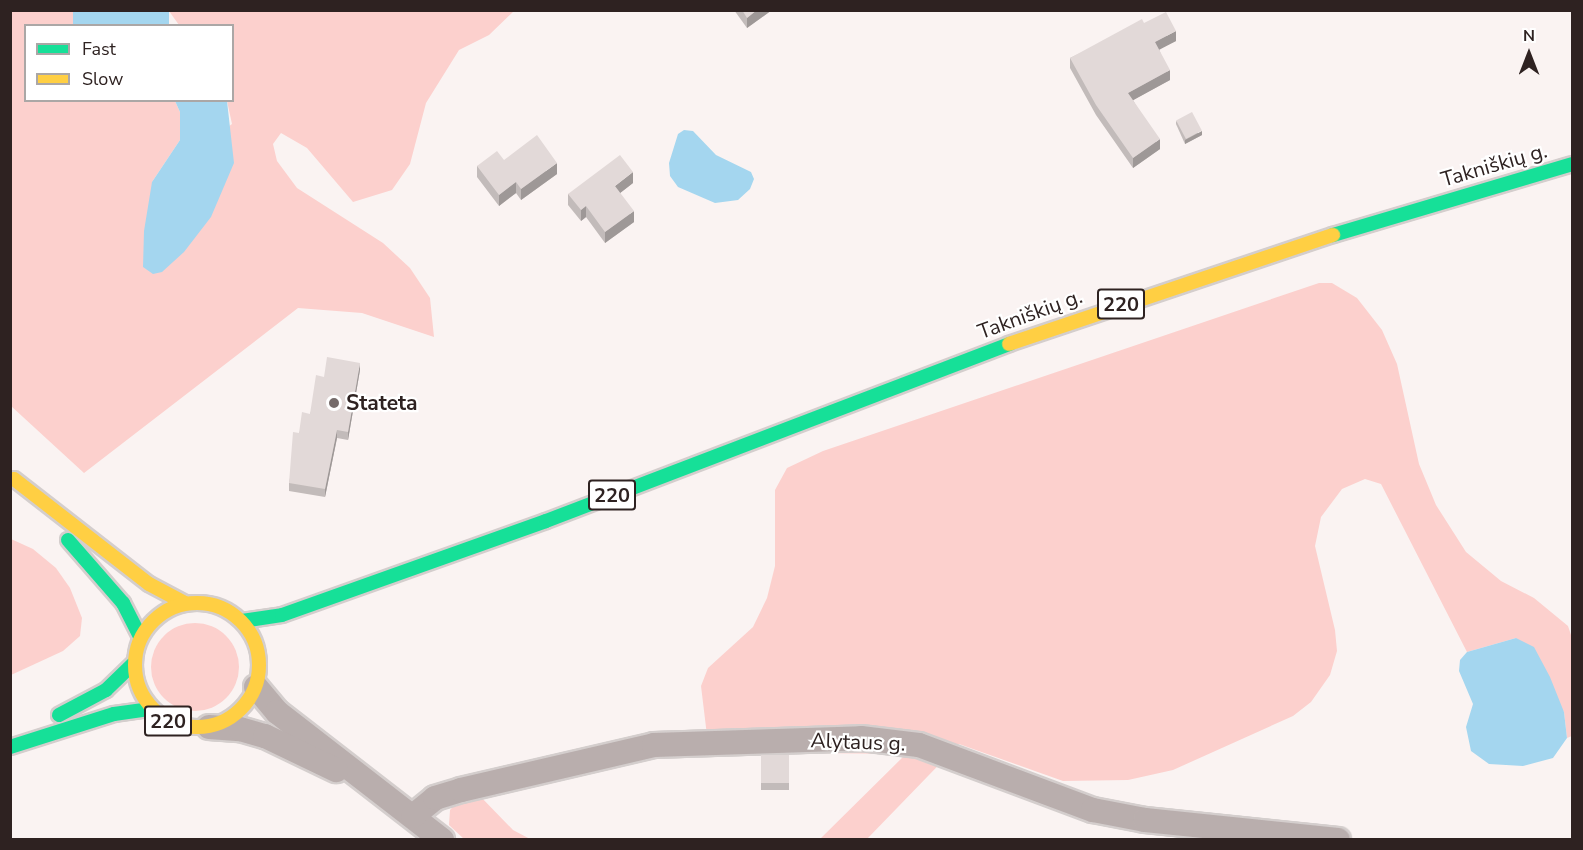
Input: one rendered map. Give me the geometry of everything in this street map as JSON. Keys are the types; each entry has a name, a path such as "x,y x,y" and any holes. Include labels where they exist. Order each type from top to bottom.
{"main road":[{"name":"Takniškių g.","path":"546,521 921,375 1141,297 1372,222 1572,164"},
{"path":"12,478 149,584 184,603"},
{"path":"12,478 123,603 140,636 158,615 184,603 205,602 225,609 242,621 255,642 258,676"},
{"name":"220","path":"424,581 546,521"},
{"name":"220","path":"242,621 282,615 417,564 546,521"},
{"name":"220","path":"140,636 134,664 138,688 151,709 168,721 188,728 209,727 237,712 272,646"},
{"path":"10,740 106,690 134,664"},
{"name":"220","path":"10,747 114,714 151,709"}],"street":[{"path":"258,676 278,712 442,840"},
{"path":"209,727 240,729 265,736 379,791"},
{"name":"Alytaus g.","path":"413,816 435,798 461,790 654,745 861,738 919,745 1093,810 1145,820 1338,840"}],"shaded area":[{"path":"10,11 73,11 77,24 24,24 24,102 175,102 180,112 180,140 152,182 232,124 227,102 234,102 234,24 178,24 169,11 514,11 489,35 459,50 426,103 410,164 392,190 353,202 307,148 281,133 273,144 277,161 297,188 383,243 410,268 430,298 434,337 362,313 298,308 84,473 11,406"},
{"path":"1319,283 1332,283 1357,298 1382,330 1397,364 1419,464 1436,505 1466,552 1501,581 1534,598 1568,626 1572,638 1572,736 1567,738 1564,712 1516,638 1467,652 1381,484 1365,479 1342,489 1321,517 1315,546 1335,630 1337,651 1330,675 1311,702 1293,716 1173,770 1128,780 1063,781 959,744 867,839 820,839 906,754 709,752 701,686 708,668 753,627 767,598 775,566 775,490 787,468 823,451"},
{"path":"11,539 33,549 56,568 70,588 82,618 80,636 63,651 11,675"},
{"path":"195,623 220,630 232,642 239,667 232,692 220,704 195,711 170,704 158,692 151,667 158,642 170,630"},
{"path":"478,794 513,830 530,839 464,839 449,825 450,810 457,802"}],"water":[{"path":"73,11 169,11 169,24 73,24"},
{"path":"175,102 227,102 234,163 211,217 184,252 162,272 153,274 143,267 144,231 152,182 180,140 180,112"},
{"path":"684,130 693,131 716,155 751,172 754,179 750,189 738,200 715,203 678,187 670,176 669,163 678,134"},
{"path":"1516,638 1534,647 1550,677 1564,712 1567,738 1553,758 1523,766 1489,764 1471,751 1466,727 1473,704 1459,671 1460,660 1467,652"}],"building":[{"path":"742,10 757,10 747,18"},
{"path":"1166,12 1176,31 1155,42 1170,70 1128,93 1160,139 1133,158 1096,105 1070,58 1142,19 1144,23"},
{"path":"1192,112 1202,131 1186,139 1176,120"},
{"path":"537,135 557,163 521,189 516,182 499,195 477,166 497,151 504,160"},
{"path":"620,155 633,172 615,186 634,211 605,232 586,206 581,210 568,194"},
{"path":"327,357 360,363 348,432 337,430 325,489 289,483 293,432 299,433 302,412 310,414 316,375 324,377"},
{"path":"761,755 789,755 789,783 761,783"}],"traffic: fast":[{"path":"1333,235 1572,164"},
{"path":"242,621 282,615 546,521 1009,344"},
{"path":"68,540 123,603 140,636"},
{"path":"59,715 106,690 133,664"},
{"path":"10,747 114,714 151,709"}],"traffic: slow":[{"path":"1009,344 1333,235"},
{"path":"14,479 149,584 184,603"},
{"path":"197,603 221,607 241,621 255,641 259,665 255,689 241,709 221,723 197,727 173,723 153,709 139,689 135,665 139,641 153,621 173,607 197,603"}],"place":[{"name":"Stateta","path":"334,403"}]}
